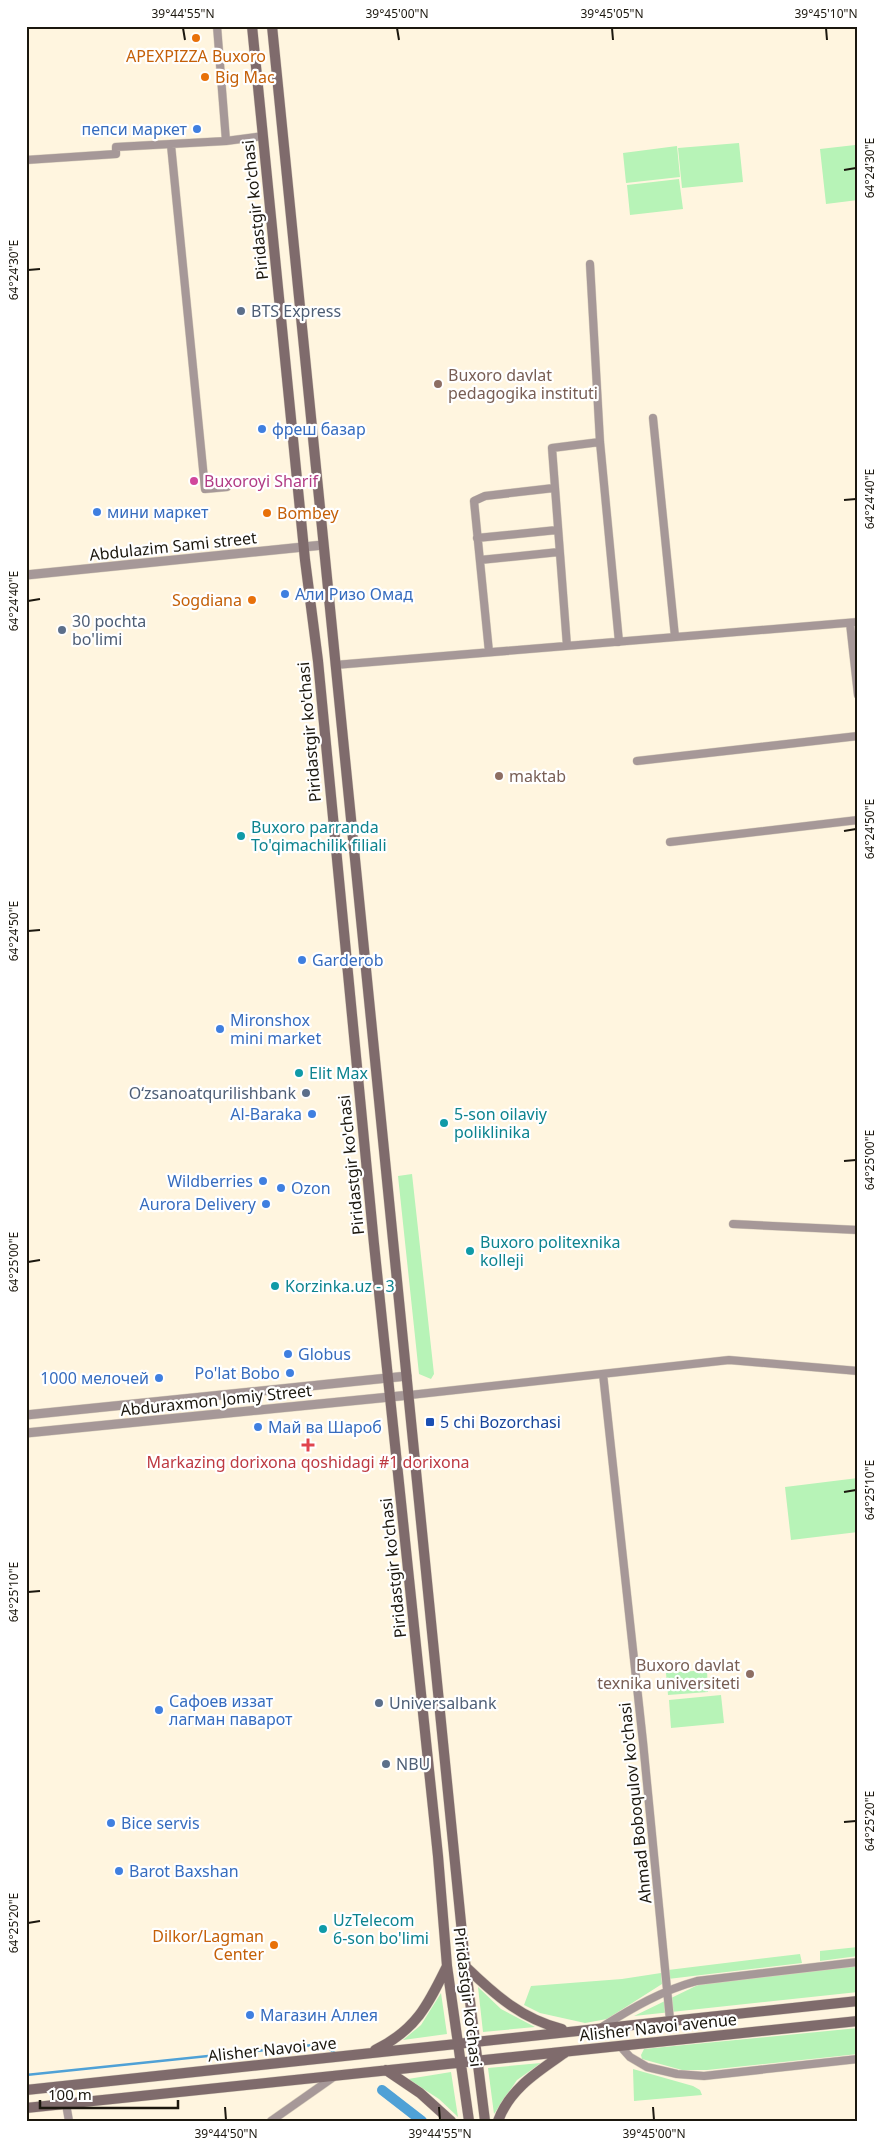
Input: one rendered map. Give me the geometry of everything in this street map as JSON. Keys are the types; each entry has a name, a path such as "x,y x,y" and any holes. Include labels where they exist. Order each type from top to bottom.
{"main road":[{"name":"Piridastgir ko'chasi","path":"252,26 304,547 318,661 438,1856 447,1966 469,2121"},
{"name":"Piridastgir ko'chasi","path":"272,26 466,1967 485,2121"},
{"path":"369,2053 391,2042 416,2021 432,1998 447,1966"},
{"path":"466,1967 517,2012 542,2024 570,2030"},
{"name":"Alisher Navoi avenue","path":"570,2030 858,2001"},
{"name":"Alisher Navoi avenue","path":"461,2061 621,2047 858,2022"},
{"name":"Alisher Navoi ave","path":"26,2090 458,2044 570,2030"},
{"path":"498,2121 510,2099 522,2084 567,2051"},
{"name":"Alisher Navoi ave","path":"26,2108 461,2061"},
{"path":"386,2070 420,2093 451,2121"}],"street":[{"path":"217,26 226,141"},
{"path":"26,160 116,154 116,147 226,141 263,136"},
{"path":"170,145 205,489 227,486"},
{"path":"590,264 600,442 618,642"},
{"path":"654,418 675,637"},
{"path":"567,646 552,448 600,442"},
{"path":"489,652 474,501 479,497 554,488"},
{"path":"477,538 557,530"},
{"name":"Abdulazim Sami street","path":"26,575 323,545"},
{"path":"480,560 559,552"},
{"path":"335,665 854,623 858,695"},
{"path":"637,761 858,736"},
{"path":"670,842 858,820"},
{"path":"733,1224 858,1230"},
{"path":"410,1395 729,1360 858,1371"},
{"name":"Ahmad Boboqulov ko'chasi","path":"603,1374 642,1732 670,2020"},
{"name":"Abduraxmon Jomiy Street","path":"26,1415 407,1376"},
{"name":"Abduraxmon Jomiy Street","path":"26,1433 410,1395"},
{"path":"602,2027 633,2008 667,1992 697,1981 858,1962"},
{"path":"621,2047 630,2057 647,2067 677,2074 704,2076 858,2059"},
{"path":"271,2121 337,2075"},
{"path":"66,2104 69,2121"}],"green space":[{"path":"739,143 743,182 682,188 678,148"},
{"path":"855,145 858,200 826,204 820,149"},
{"path":"677,146 680,177 626,183 623,153"},
{"path":"679,179 683,209 630,215 627,185"},
{"path":"412,1174 434,1374 431,1379 419,1374 398,1176"},
{"path":"858,1478 858,1532 791,1540 785,1487"},
{"path":"707,1670 708,1692 668,1695 666,1673"},
{"path":"721,1695 724,1723 671,1728 669,1700"},
{"path":"858,1947 858,1956 820,1961 820,1951"},
{"path":"800,1954 802,1963 668,1979 668,1970"},
{"path":"858,1966 858,1992 634,2016 702,1983"},
{"path":"661,1973 662,1984 607,2019 585,2023 540,2013 524,2005 531,1986 622,1979"},
{"path":"478,1987 501,2009 535,2027 483,2032"},
{"path":"441,1993 447,2034 403,2040 421,2025"},
{"path":"858,2028 858,2054 707,2070 682,2070 642,2059 641,2055 644,2049"},
{"path":"541,2063 517,2080 494,2114 488,2068"},
{"path":"633,2069 693,2086 700,2090 702,2095 634,2101"},
{"path":"451,2072 458,2117 439,2099 408,2079"}],"waterway":[{"path":"26,2075 323,2044 335,2053"},
{"path":"382,2090 422,2121"}],"place":[{"name":"APEXPIZZA Buxoro","path":"196,38"},
{"name":"Big Mac","path":"205,77"},
{"name":"пепси маркет","path":"197,129"},
{"name":"BTS Express","path":"241,311"},
{"name":"Buxoro davlat pedagogika instituti","path":"438,384"},
{"name":"фреш базар","path":"262,429"},
{"name":"Buxoroyi Sharif","path":"194,481"},
{"name":"мини маркет","path":"97,512"},
{"name":"Bombey","path":"267,513"},
{"name":"Али Ризо Омад","path":"285,594"},
{"name":"Sogdiana","path":"252,600"},
{"name":"30 pochta bo'limi","path":"62,630"},
{"name":"maktab","path":"499,776"},
{"name":"Buxoro parranda To'qimachilik filiali","path":"241,836"},
{"name":"Garderob","path":"302,960"},
{"name":"Mironshox mini market","path":"220,1029"},
{"name":"Elit Max","path":"299,1073"},
{"name":"Oʻzsanoatqurilishbank","path":"306,1093"},
{"name":"Al-Baraka","path":"312,1114"},
{"name":"5-son oilaviy poliklinika","path":"444,1123"},
{"name":"Wildberries","path":"263,1181"},
{"name":"Ozon","path":"281,1188"},
{"name":"Aurora Delivery","path":"266,1204"},
{"name":"Buxoro politexnika kolleji","path":"470,1251"},
{"name":"Korzinka.uz - 3","path":"275,1286"},
{"name":"Globus","path":"288,1354"},
{"name":"Po'lat Bobo","path":"290,1373"},
{"name":"1000 мелочей","path":"159,1378"},
{"name":"5 chi Bozorchasi","path":"430,1422"},
{"name":"Май ва Шароб","path":"258,1427"},
{"name":"Markazing dorixona qoshidagi #1 dorixona","path":"308,1445"},
{"name":"Buxoro davlat texnika universiteti","path":"750,1674"},
{"name":"Universalbank","path":"379,1703"},
{"name":"Сафоев иззат лагман паварот","path":"159,1710"},
{"name":"NBU","path":"386,1764"},
{"name":"Bice servis","path":"111,1823"},
{"name":"Barot Baxshan","path":"119,1871"},
{"name":"UzTelecom 6-son bo'limi","path":"323,1929"},
{"name":"Dilkor/Lagman Center","path":"274,1945"},
{"name":"Магазин Аллея","path":"250,2015"}]}
